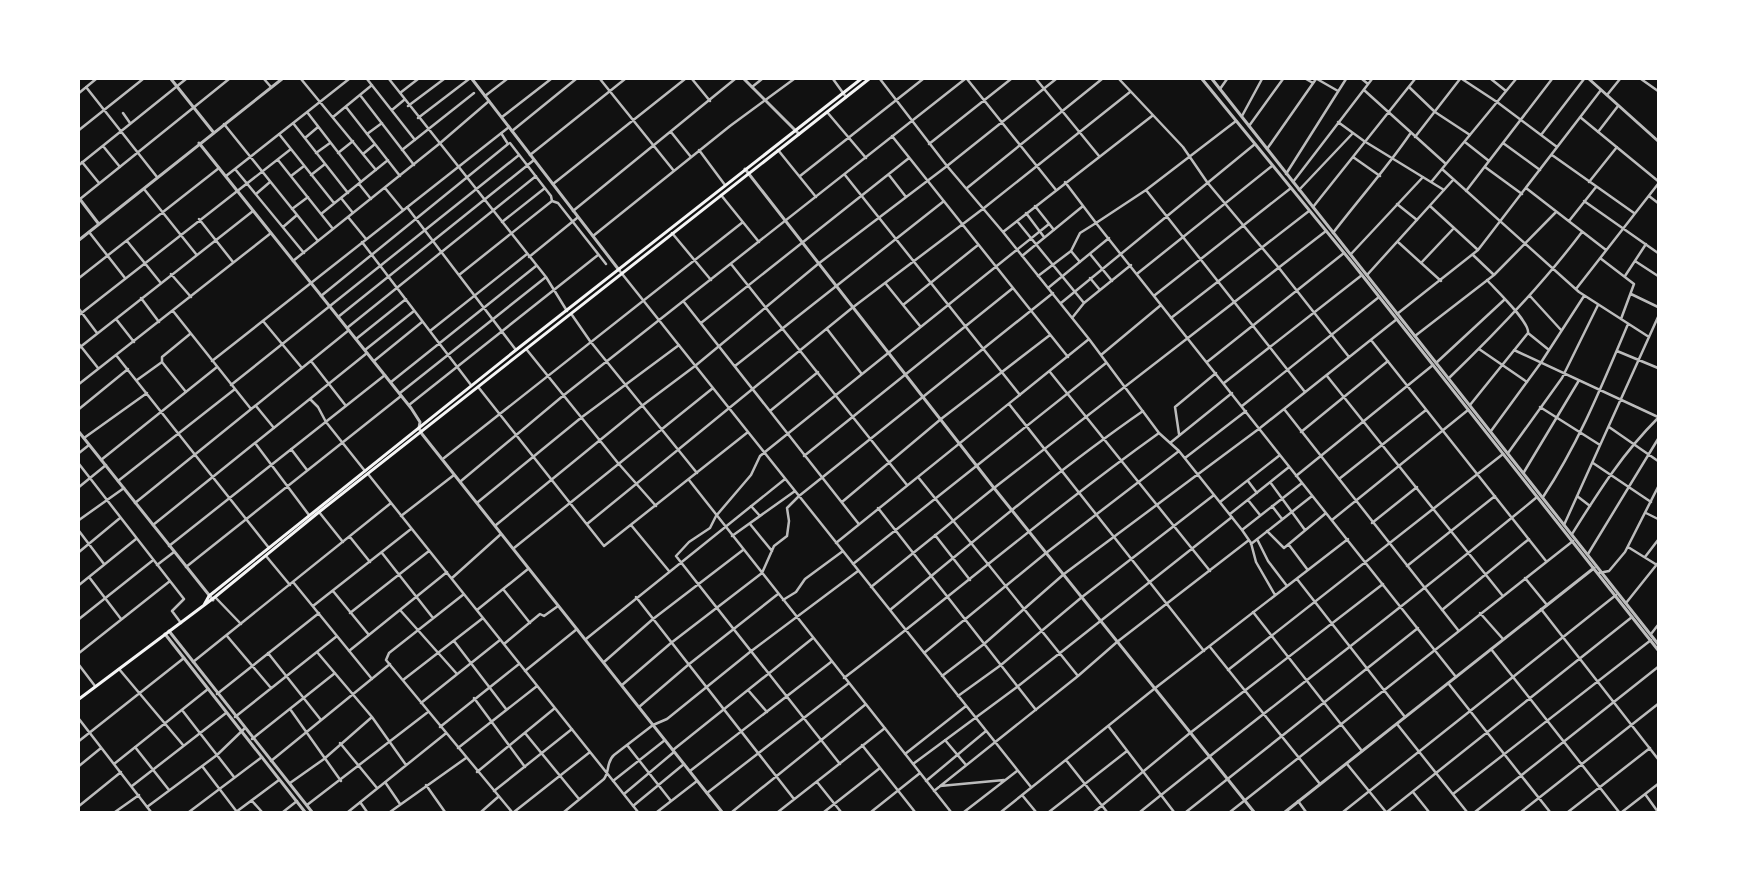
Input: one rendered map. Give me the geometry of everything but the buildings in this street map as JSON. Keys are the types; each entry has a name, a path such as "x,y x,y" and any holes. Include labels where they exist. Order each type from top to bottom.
{"main road":[{"path":"79,699 214,599 471,385 567,312 745,169 861,79"},
{"path":"203,607 209,596 309,515 422,434 672,233 869,79"}],"street":[{"path":"79,92 96,79"},
{"path":"79,130 143,79"},
{"path":"171,79 214,133"},
{"path":"99,183 80,163 186,79"},
{"path":"98,223 79,199 229,79"},
{"path":"264,79 271,87"},
{"path":"79,240 98,223 282,79"},
{"path":"301,79 376,170"},
{"path":"226,176 348,79"},
{"path":"367,79 415,140"},
{"path":"388,79 546,277 567,312"},
{"path":"400,93 418,79"},
{"path":"408,106 444,79"},
{"path":"418,118 471,79 502,117 641,301 696,366 1031,787"},
{"path":"485,96 506,79"},
{"path":"502,117 551,79"},
{"path":"212,360 501,133 510,129 576,79"},
{"path":"600,79 674,171"},
{"path":"530,155 625,79"},
{"path":"552,185 685,79"},
{"path":"692,79 710,101"},
{"path":"573,211 736,79"},
{"path":"744,79 799,134"},
{"path":"752,87 762,79"},
{"path":"592,237 699,150 794,79"},
{"path":"833,79 846,98"},
{"path":"880,79 929,144 1053,293 1144,410 1159,433 1184,458 1242,530 1251,544 1256,562 1275,595"},
{"path":"800,176 922,79"},
{"path":"461,481 518,436 564,395 660,322 966,79 1056,190"},
{"path":"929,144 1011,79"},
{"path":"1036,79 1100,156"},
{"path":"496,525 643,405 696,366 818,264 880,219 1056,79"},
{"path":"966,188 1102,79"},
{"path":"1119,79 1183,147 1207,182 1279,268 1349,357"},
{"path":"1202,79 1309,211 1364,275 1397,319 1449,378 1503,454 1563,526 1572,534 1596,567"},
{"path":"1205,83 1211,79 1242,116 1350,255 1379,297 1398,314 1415,336 1468,410 1474,413 1491,431 1543,497 1572,541 1596,567 1658,644"},
{"path":"1220,89 1227,79"},
{"path":"1242,116 1262,79"},
{"path":"1249,126 1283,79"},
{"path":"1306,79 1313,83"},
{"path":"1267,149 1316,79 1338,91"},
{"path":"1286,174 1346,79"},
{"path":"1362,79 1368,84"},
{"path":"1293,182 1372,79"},
{"path":"1312,207 1414,79"},
{"path":"1415,137 1461,79 1498,102 1557,147"},
{"path":"1492,79 1506,92"},
{"path":"1432,181 1516,79"},
{"path":"1466,191 1552,79"},
{"path":"1542,136 1584,79"},
{"path":"1589,79 1658,141"},
{"path":"1607,95 1620,79"},
{"path":"1641,79 1658,91"},
{"path":"333,117 372,85"},
{"path":"86,87 157,177"},
{"path":"1408,87 1435,112 1470,135"},
{"path":"1364,90 1410,134 1446,164"},
{"path":"1398,314 1442,281 1478,250 1601,90"},
{"path":"587,524 852,308 984,208 1130,92"},
{"path":"402,150 474,93"},
{"path":"360,95 414,164"},
{"path":"392,110 404,100"},
{"path":"293,261 400,176 489,101"},
{"path":"346,106 400,176"},
{"path":"1598,132 1618,106"},
{"path":"307,112 371,199"},
{"path":"827,112 866,158"},
{"path":"123,113 130,123"},
{"path":"1003,232 1152,116"},
{"path":"1575,289 1658,182 1580,117"},
{"path":"1038,276 1071,251 1080,233 1146,190 1236,121"},
{"path":"1338,122 1353,134 1444,190"},
{"path":"293,123 348,193"},
{"path":"368,134 382,123"},
{"path":"224,124 318,241"},
{"path":"305,138 318,127"},
{"path":"671,132 691,157"},
{"path":"501,133 536,176 551,196 552,201"},
{"path":"279,134 334,203"},
{"path":"1299,190 1353,134"},
{"path":"1333,233 1370,183 1380,176 1394,158 1410,134"},
{"path":"892,136 1068,357"},
{"path":"338,153 353,141"},
{"path":"1464,142 1489,162"},
{"path":"316,153 330,143"},
{"path":"322,296 510,143"},
{"path":"1503,143 1540,170"},
{"path":"199,144 401,394 420,422 419,428 422,434 444,458 690,771 720,812"},
{"path":"363,154 375,144"},
{"path":"1060,303 1165,215 1255,144"},
{"path":"102,146 120,167"},
{"path":"1589,182 1617,147"},
{"path":"80,314 199,219 291,149"},
{"path":"699,150 725,185"},
{"path":"778,150 816,197"},
{"path":"231,385 520,155"},
{"path":"1552,155 1634,213"},
{"path":"1353,157 1380,176"},
{"path":"701,323 909,158"},
{"path":"278,160 333,229"},
{"path":"321,214 388,160"},
{"path":"338,316 534,160"},
{"path":"312,174 325,164"},
{"path":"291,176 304,166"},
{"path":"1138,273 1272,166"},
{"path":"1484,167 1522,194"},
{"path":"79,278 219,168"},
{"path":"235,169 304,253"},
{"path":"745,169 922,397 978,465 1011,510 1254,812"},
{"path":"1442,169 1575,289 1649,336"},
{"path":"845,175 1020,395"},
{"path":"889,175 906,197"},
{"path":"135,503 536,176"},
{"path":"1350,255 1423,177"},
{"path":"1224,383 1364,275 1454,180"},
{"path":"255,194 270,182"},
{"path":"1065,182 1456,677"},
{"path":"1569,221 1596,187"},
{"path":"143,188 196,254"},
{"path":"385,188 403,210"},
{"path":"502,222 545,188"},
{"path":"1155,295 1291,188"},
{"path":"1526,188 1606,250"},
{"path":"1146,190 1305,392"},
{"path":"721,195 759,242"},
{"path":"1649,196 1658,204"},
{"path":"292,209 308,197"},
{"path":"342,198 354,213"},
{"path":"558,203 563,199"},
{"path":"552,201 558,203 606,264"},
{"path":"460,275 552,201"},
{"path":"735,367 944,201"},
{"path":"1584,201 1624,227 1658,253"},
{"path":"1397,204 1417,220"},
{"path":"1035,206 1054,230"},
{"path":"1022,256 1083,206"},
{"path":"1430,206 1478,250"},
{"path":"407,207 476,295 516,350"},
{"path":"98,368 79,346 253,211"},
{"path":"1171,318 1260,247 1309,211"},
{"path":"1415,336 1494,275 1556,212"},
{"path":"1026,213 1044,237"},
{"path":"283,227 297,216"},
{"path":"348,217 366,240"},
{"path":"430,331 577,218"},
{"path":"199,219 233,262"},
{"path":"1016,221 1084,303"},
{"path":"444,458 742,222"},
{"path":"840,764 767,675 679,563 676,556 690,542 710,528 717,515 738,493 751,475 759,456 1049,224"},
{"path":"1422,263 1454,228"},
{"path":"871,587 994,488 1235,304 1326,231"},
{"path":"88,232 125,278"},
{"path":"1449,378 1516,312 1553,270 1582,232"},
{"path":"79,384 271,233"},
{"path":"672,233 711,280"},
{"path":"1048,288 1109,238"},
{"path":"126,241 160,282"},
{"path":"1397,241 1442,281"},
{"path":"362,242 399,288 422,322 471,385"},
{"path":"1625,276 1646,244"},
{"path":"903,305 978,245"},
{"path":"1071,251 1080,262"},
{"path":"1207,362 1344,253"},
{"path":"1090,254 1112,281"},
{"path":"409,405 598,255"},
{"path":"1473,255 1494,275"},
{"path":"1600,258 1634,284 1621,319"},
{"path":"1635,262 1658,276"},
{"path":"731,264 836,393 907,485"},
{"path":"1072,318 1084,303 1131,265"},
{"path":"391,382 486,309 537,266"},
{"path":"171,274 191,297"},
{"path":"186,567 546,277"},
{"path":"1090,278 1100,290"},
{"path":"1470,405 1528,334 1528,328 1516,312 1487,280"},
{"path":"886,284 920,326"},
{"path":"804,456 1013,288"},
{"path":"622,685 671,643 762,572 772,550 787,536 789,521 787,508 798,496 871,440 1053,293"},
{"path":"1631,294 1658,307"},
{"path":"1530,296 1561,330"},
{"path":"1491,431 1540,364 1584,296"},
{"path":"1242,406 1379,297"},
{"path":"141,298 160,322"},
{"path":"356,339 406,299"},
{"path":"1296,476 1435,364 1504,300"},
{"path":"684,302 858,523"},
{"path":"1101,355 1161,304"},
{"path":"1508,453 1564,374 1599,305"},
{"path":"79,309 80,314 97,333"},
{"path":"173,311 251,409"},
{"path":"153,525 328,384 414,311"},
{"path":"572,315 590,341 697,473"},
{"path":"1563,526 1622,400 1658,316"},
{"path":"116,319 134,342"},
{"path":"942,676 984,644 1064,574 1260,428 1397,319"},
{"path":"263,321 302,368"},
{"path":"374,361 422,322"},
{"path":"1543,497 1580,432 1600,391 1628,323"},
{"path":"1654,325 1658,328"},
{"path":"827,329 861,373"},
{"path":"137,380 162,362 162,357 190,334"},
{"path":"1528,334 1549,350"},
{"path":"842,502 941,419 1050,335"},
{"path":"836,542 958,442 1050,372 1089,339"},
{"path":"1371,340 1546,561"},
{"path":"478,502 582,417 679,345"},
{"path":"1479,349 1527,382"},
{"path":"528,350 618,463 638,483 656,506"},
{"path":"1514,350 1540,364 1658,418 1633,443 1609,474 1572,534"},
{"path":"1617,351 1658,368"},
{"path":"116,355 269,548"},
{"path":"310,361 346,406"},
{"path":"1301,432 1388,361"},
{"path":"162,362 186,392"},
{"path":"853,564 1068,395 1106,362"},
{"path":"101,460 217,367"},
{"path":"79,409 128,370"},
{"path":"770,411 818,372"},
{"path":"1050,372 1210,571"},
{"path":"1179,434 1175,407 1216,373"},
{"path":"169,546 385,375"},
{"path":"1326,375 1417,486 1502,595"},
{"path":"1524,472 1579,381"},
{"path":"479,388 604,546 748,432"},
{"path":"514,548 713,388"},
{"path":"118,481 235,389"},
{"path":"1170,443 1232,393"},
{"path":"84,438 147,394"},
{"path":"309,399 318,407 326,422 638,812"},
{"path":"1009,404 1116,536 1204,651"},
{"path":"256,406 274,428"},
{"path":"1540,408 1600,446"},
{"path":"1284,409 1458,630"},
{"path":"890,610 1011,510 1103,438 1144,410"},
{"path":"1338,479 1426,410"},
{"path":"1332,520 1468,410"},
{"path":"1184,458 1246,411"},
{"path":"1609,427 1658,460"},
{"path":"79,432 209,596 241,624"},
{"path":"844,678 988,566 1028,531 1159,433"},
{"path":"1588,554 1658,439"},
{"path":"255,443 309,515"},
{"path":"79,453 89,445"},
{"path":"291,449 307,470"},
{"path":"924,653 1046,553 1098,515 1178,451"},
{"path":"1228,670 1503,454"},
{"path":"1220,503 1280,455"},
{"path":"1593,463 1651,502"},
{"path":"79,464 184,599 172,611 181,623"},
{"path":"79,487 106,465"},
{"path":"912,764 1017,687 1191,549 1289,467"},
{"path":"401,516 455,474"},
{"path":"918,476 988,566 1078,676"},
{"path":"586,639 785,479"},
{"path":"689,480 797,616 830,662 866,704 951,812"},
{"path":"1248,481 1257,493"},
{"path":"1270,482 1306,530"},
{"path":"1242,530 1302,483"},
{"path":"1372,522 1417,486"},
{"path":"1600,572 1609,571 1628,548 1658,487"},
{"path":"79,520 124,488"},
{"path":"732,536 795,491"},
{"path":"958,696 1001,665 1082,597 1214,495"},
{"path":"1251,544 1312,496"},
{"path":"1407,566 1495,496"},
{"path":"1140,812 1209,755 1425,588 1538,496"},
{"path":"1577,496 1590,506"},
{"path":"1248,500 1260,515"},
{"path":"192,663 391,503"},
{"path":"751,505 760,516"},
{"path":"1272,506 1282,519"},
{"path":"878,508 930,577 1036,710"},
{"path":"319,512 342,542"},
{"path":"1267,531 1283,548 1326,512"},
{"path":"1646,513 1658,519"},
{"path":"79,552 120,518"},
{"path":"750,524 772,550"},
{"path":"631,525 669,571"},
{"path":"314,606 411,529"},
{"path":"79,531 104,564"},
{"path":"452,578 502,533"},
{"path":"935,535 970,580"},
{"path":"350,537 370,562"},
{"path":"79,585 136,539"},
{"path":"934,791 1078,676 1117,642 1249,540"},
{"path":"1257,540 1268,562 1287,586"},
{"path":"1001,812 1154,689 1348,540"},
{"path":"1442,610 1529,540"},
{"path":"1645,557 1658,540"},
{"path":"1230,812 1572,541"},
{"path":"1289,544 1308,570"},
{"path":"1626,603 1658,564 1628,548"},
{"path":"604,662 653,619 743,550"},
{"path":"350,613 429,551"},
{"path":"783,600 796,592 805,579 843,551"},
{"path":"157,566 174,552"},
{"path":"382,553 433,618"},
{"path":"266,556 290,585"},
{"path":"79,619 153,561"},
{"path":"1285,812 1596,567"},
{"path":"477,610 530,568"},
{"path":"564,812 608,773 610,759 626,745 653,725 665,721 750,652 858,571"},
{"path":"349,651 447,572"},
{"path":"1600,572 1658,650"},
{"path":"89,577 121,619"},
{"path":"1525,578 1547,605"},
{"path":"1296,579 1405,718"},
{"path":"79,653 170,581"},
{"path":"294,582 372,679"},
{"path":"1094,812 1190,733 1246,692 1382,584"},
{"path":"503,589 530,623"},
{"path":"333,591 368,635"},
{"path":"464,594 389,653 386,658 445,734 508,810 513,812 590,752"},
{"path":"639,707 688,665 778,594"},
{"path":"1343,812 1514,678 1616,595"},
{"path":"636,597 794,799"},
{"path":"504,644 540,614 544,616 559,605"},
{"path":"1541,609 1658,759"},
{"path":"400,610 417,632 439,653 456,674"},
{"path":"1253,612 1362,752"},
{"path":"217,694 319,613"},
{"path":"1480,613 1503,639"},
{"path":"1347,764 1386,812 1633,617"},
{"path":"403,680 483,618"},
{"path":"1651,634 1658,626"},
{"path":"1186,812 1418,628"},
{"path":"525,671 578,629"},
{"path":"169,631 235,717 262,758 305,812"},
{"path":"165,634 226,713 252,739 312,812"},
{"path":"226,636 271,688"},
{"path":"235,717 337,636"},
{"path":"624,794 813,638"},
{"path":"421,703 501,640"},
{"path":"1453,794 1548,722 1650,640"},
{"path":"454,641 506,710"},
{"path":"1209,647 1320,784"},
{"path":"1491,649 1620,812 1658,784"},
{"path":"317,652 372,717 406,765"},
{"path":"268,653 321,720"},
{"path":"79,741 184,658"},
{"path":"690,771 830,662"},
{"path":"270,762 390,664"},
{"path":"440,727 474,698 520,664"},
{"path":"79,665 95,686"},
{"path":"1476,812 1658,668"},
{"path":"119,669 183,745"},
{"path":"252,739 335,673"},
{"path":"707,793 848,683"},
{"path":"1448,683 1550,812"},
{"path":"458,748 538,686"},
{"path":"114,764 208,689"},
{"path":"748,690 766,712"},
{"path":"474,698 490,722 525,766"},
{"path":"732,812 866,704"},
{"path":"1521,812 1658,704"},
{"path":"905,754 966,706"},
{"path":"477,772 555,708"},
{"path":"290,709 303,726 305,733 341,780"},
{"path":"182,710 234,777"},
{"path":"306,806 428,712"},
{"path":"132,786 226,713"},
{"path":"289,784 324,759 340,743 372,717"},
{"path":"79,719 151,812"},
{"path":"1396,724 1467,812"},
{"path":"1109,727 1174,812"},
{"path":"778,812 885,728"},
{"path":"494,791 572,729"},
{"path":"147,807 217,755 243,731"},
{"path":"926,781 986,731"},
{"path":"525,732 579,800"},
{"path":"348,812 445,734"},
{"path":"613,780 665,740"},
{"path":"945,740 966,764"},
{"path":"340,743 377,788"},
{"path":"626,745 671,801"},
{"path":"862,745 915,812"},
{"path":"135,747 169,790"},
{"path":"79,766 101,748"},
{"path":"1568,812 1650,748"},
{"path":"1049,812 1127,751"},
{"path":"189,812 262,758"},
{"path":"390,812 466,758"},
{"path":"1066,760 1107,812"},
{"path":"633,806 684,764"},
{"path":"202,766 237,812 279,780"},
{"path":"824,812 880,768"},
{"path":"964,812 1018,771"},
{"path":"79,806 121,772"},
{"path":"871,812 920,774"},
{"path":"656,812 697,780"},
{"path":"940,786 1006,780"},
{"path":"385,782 400,804"},
{"path":"817,782 842,812"},
{"path":"426,785 445,812"},
{"path":"1413,791 1429,812"},
{"path":"1645,794 1658,812"},
{"path":"117,812 139,795"},
{"path":"1022,795 1036,812"},
{"path":"481,812 498,797"},
{"path":"252,801 262,812"},
{"path":"282,812 297,801"},
{"path":"1298,801 1306,812"},
{"path":"360,802 367,812"},
{"path":"437,812 442,808"}]}
